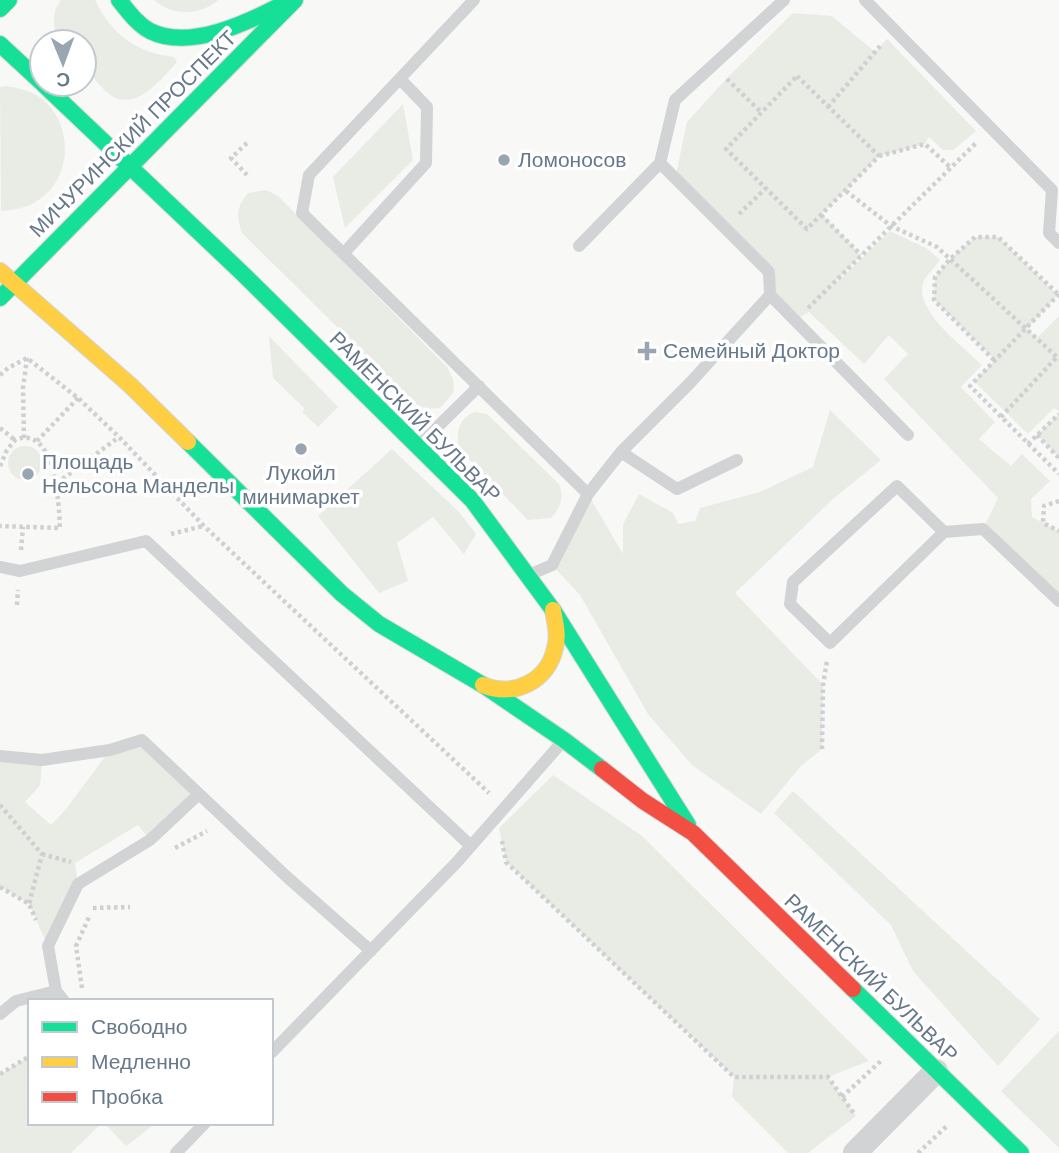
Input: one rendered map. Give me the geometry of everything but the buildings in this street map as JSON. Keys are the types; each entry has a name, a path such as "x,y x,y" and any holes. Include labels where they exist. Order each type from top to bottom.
{"street":[{"path":"0,9 9,0"},
{"path":"119,0 132,17 155,33 178,36 206,35 253,20 293,0"},
{"name":"МИЧУРИНСКИЙ ПРОСПЕКТ","path":"0,298 293,0"},
{"name":"РАМЕНСКИЙ БУЛЬВАР","path":"0,44 28,71"},
{"name":"РАМЕНСКИЙ БУЛЬВАР","path":"57,98 472,500 553,610 693,833"},
{"name":"РАМЕНСКИЙ БУЛЬВАР","path":"0,271 130,385 342,594 379,624 483,685 564,740 643,801 693,833 1021,1153"},
{"path":"483,685 499,690 518,688 540,677 552,661 557,636 553,610"},
{"path":"855,1153 936,1071"}],"lane":[{"path":"474,0 309,175 302,213 587,494"},
{"path":"579,246 660,163 676,100 783,0"},
{"path":"865,0 1052,190 1049,233 1059,243"},
{"path":"344,253 426,163 427,107 400,79"},
{"path":"660,163 769,272 770,295 908,435"},
{"path":"529,575 552,565 587,494 621,452 690,383 770,295"},
{"path":"418,446 479,386"},
{"path":"621,452 677,489 737,460"},
{"path":"944,532 897,486 793,582 790,604 830,643 944,532 983,529 1059,601"},
{"path":"0,567 20,572 146,541 471,846"},
{"path":"0,756 42,760 110,750 142,740 371,951"},
{"path":"273,1051 471,846 564,740"},
{"path":"34,999 60,996 48,946 78,884 150,840 199,794"},
{"path":"0,1014 16,1001 28,1000"},
{"path":"176,1153 203,1125"}],"path":[{"path":"828,107 894,30"},
{"path":"714,65 762,113"},
{"path":"879,156 797,76 726,149 807,229 879,156 925,144 951,168"},
{"path":"795,320 990,128"},
{"path":"247,143 231,158 247,175"},
{"path":"724,227 766,188"},
{"path":"846,191 891,226 937,247 1058,358 1001,417"},
{"path":"821,215 861,255"},
{"path":"995,360 934,300 935,277 950,259 975,237 998,237 1059,294 970,386 1059,474"},
{"path":"0,375 27,358"},
{"path":"27,358 78,398 204,526 493,797 506,862 734,1077 828,1077 856,1116 875,1133"},
{"path":"24,438 23,388 27,358"},
{"path":"37,441 78,398"},
{"path":"1028,444 1059,414"},
{"path":"0,428 15,440"},
{"path":"1037,435 1059,458"},
{"path":"57,483 119,437"},
{"path":"0,467 7,450 15,440 24,438 37,441 43,448 57,483 60,528 0,526"},
{"path":"1059,500 1044,506 1043,523 1059,531"},
{"path":"146,541 204,526"},
{"path":"822,749 823,685 830,643"},
{"path":"0,805 41,854 29,904"},
{"path":"172,850 206,832 224,817"},
{"path":"0,887 29,904 48,946"},
{"path":"82,992 76,946 98,896"},
{"path":"93,908 130,907"},
{"path":"0,1074 28,1057"}],"shaded area":[{"path":"61,0 95,0 109,23 127,40 148,51 174,57 177,62 157,84 140,96 122,100 112,96 98,83 98,28 55,28 54,15"},
{"path":"154,0 218,0 203,9 186,12 169,9"},
{"path":"793,13 832,16 875,52 887,39 976,131 953,150 943,150 929,137 925,144 879,156 822,214 861,255 829,290 890,231 926,248 940,260 924,280 922,294 933,317 942,328 982,365 961,387 995,422 979,439 1011,466 1022,454 1050,481 1031,499 1032,517 1059,531 1059,601 983,529 998,498 884,379 908,354 889,335 864,364 809,312 795,320 770,295 769,272 675,179 687,122"},
{"path":"0,87 28,92 28,98 41,98 52,109 59,122 65,151 63,165 49,191 29,205 1,211"},
{"path":"403,104 413,160 345,228 333,177"},
{"path":"266,190 278,196 447,367 453,379 454,392 440,408 427,409 415,404 242,233 238,217 241,203 248,193"},
{"path":"975,237 998,237 1058,295 1027,329 1037,338 1059,316 1059,411 1054,408 1028,434 974,381 995,360 934,300 935,277 950,259"},
{"path":"269,336 338,407 318,427 303,413 304,408 273,378"},
{"path":"830,410 881,460 834,498 735,593 823,685 822,749 800,767 761,814 692,765 648,714 580,595 552,565 588,494 623,554 623,524 639,494 673,513 678,524 695,521 700,508 760,492 813,467"},
{"path":"474,412 487,414 559,484 561,502 551,518 528,520 459,449 459,427 464,418"},
{"path":"1059,414 1059,458 1037,435"},
{"path":"25,446 37,451 42,463 37,475 25,480 13,475 8,463 13,451"},
{"path":"392,449 459,512 476,534 464,554 433,517 397,543 408,581 379,593 318,516"},
{"path":"142,740 199,794 150,840 138,825 75,863 78,884 48,946 29,904 0,887 0,756 42,760 40,785 25,802 51,825 110,750"},
{"path":"553,775 642,836 869,1061 828,1077 856,1116 808,1153 788,1153 732,1097 734,1077 506,862 499,828"},
{"path":"793,791 1040,1019 998,1066 913,971 891,925 774,813"},
{"path":"1059,1031 1059,1148 1001,1091"},
{"path":"28,1057 28,1125 100,1125 71,1153 0,1153 0,1074"},
{"path":"106,1125 153,1125 126,1146"}],"traffic: fast":[{"path":"0,9 9,0"},
{"path":"119,0 137,21 150,31 183,38 219,32 285,3"},
{"path":"0,298 295,0"},
{"path":"0,44 28,70"},
{"path":"58,98 242,273 472,500 553,610 688,825"},
{"path":"188,442 342,594 379,624 483,685 602,769"},
{"path":"853,989 1021,1153"}],"traffic: slow":[{"path":"0,271 130,385 188,442"},
{"path":"483,685 518,688 528,684 545,670 556,643 553,610"}],"traffic: jam":[{"path":"602,769 643,801 693,833 853,989"}],"place":[{"name":"Ломоносов","path":"504,160"},
{"name":"Семейный Доктор","path":"647,351"},
{"name":"Лукойл минимаркет","path":"301,449"},
{"name":"Площадь Нельсона Манделы","path":"28,474"}]}
